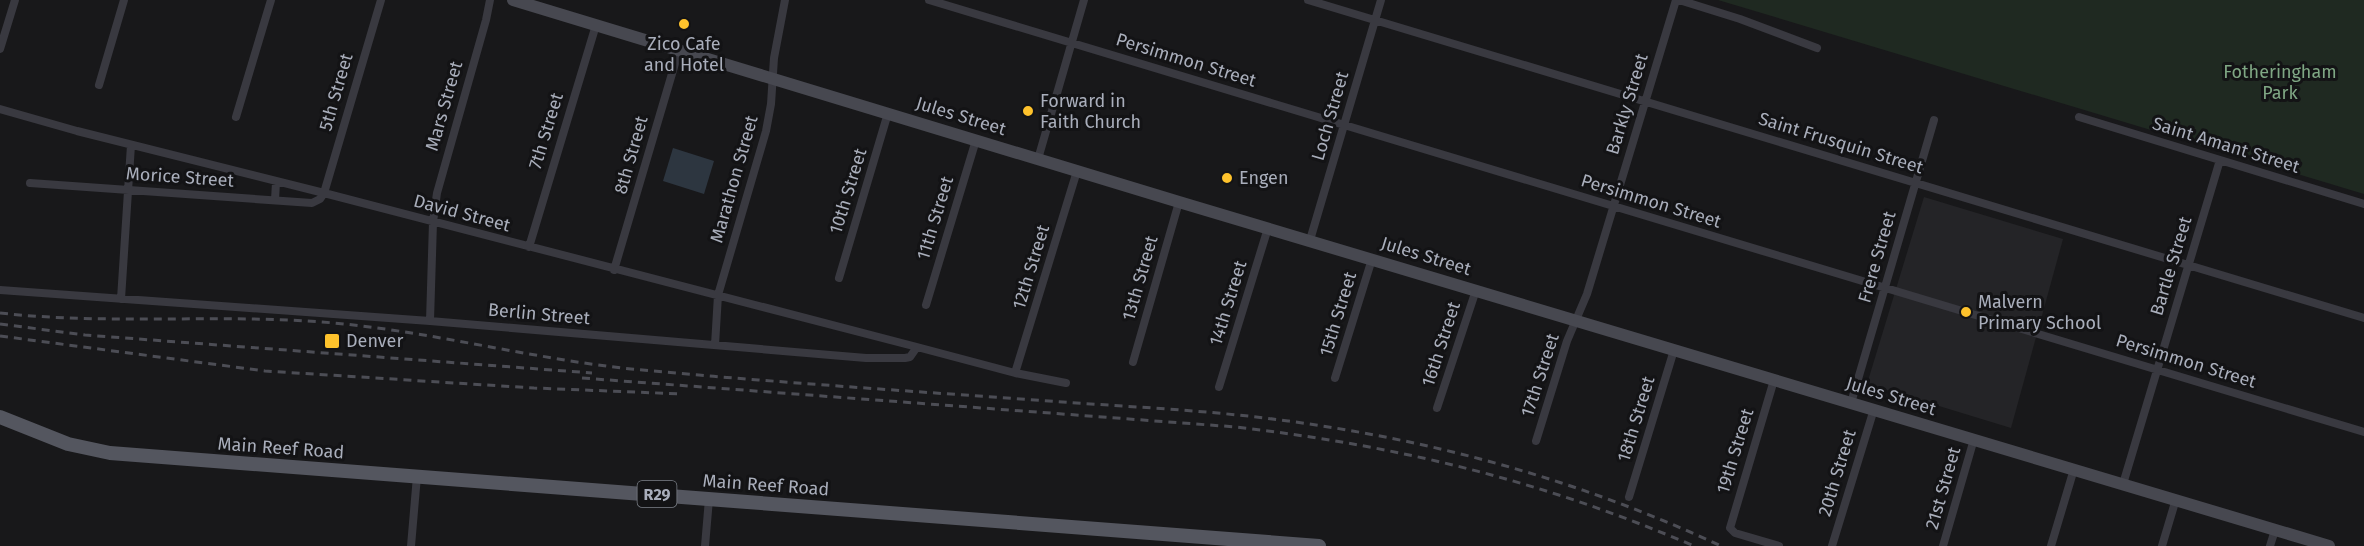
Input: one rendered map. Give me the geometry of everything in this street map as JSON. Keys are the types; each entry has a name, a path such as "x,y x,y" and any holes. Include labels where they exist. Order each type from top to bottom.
{"main road":[{"name":"Jules Street","path":"513,0 2329,546"},
{"name":"Main Reef Road","path":"0,417 49,438 100,452 1319,546"}],"street":[{"path":"0,48 15,0"},
{"path":"99,85 124,0"},
{"path":"236,117 271,0"},
{"name":"5th Street","path":"324,193 381,0"},
{"name":"Mars Street","path":"430,321 437,193 490,0"},
{"name":"Marathon Street","path":"715,345 718,295 766,131 771,104 771,78 785,0"},
{"name":"Persimmon Street","path":"929,0 2364,432"},
{"path":"1038,159 1084,0"},
{"name":"Saint Frusquin Street","path":"1308,0 2364,318"},
{"name":"Loch Street","path":"1310,240 1381,0"},
{"path":"1678,0 1740,19 1817,48"},
{"name":"Barkly Street","path":"1577,321 1678,0"},
{"name":"7th Street","path":"529,247 596,25"},
{"name":"8th Street","path":"614,270 679,50"},
{"name":"David Street","path":"0,109 131,145 917,347"},
{"name":"10th Street","path":"839,278 888,113"},
{"name":"Saint Amant Street","path":"2079,117 2364,204"},
{"name":"Frere Street","path":"1851,403 1934,120"},
{"name":"11th Street","path":"926,305 976,140"},
{"path":"121,299 131,145"},
{"name":"Bartle Street","path":"2123,484 2220,160"},
{"name":"12th Street","path":"1015,373 1077,171"},
{"path":"276,182 276,200"},
{"name":"Morice Street","path":"30,183 312,202 320,199 324,193"},
{"name":"13th Street","path":"1133,362 1179,202"},
{"name":"14th Street","path":"1219,387 1268,228"},
{"name":"15th Street","path":"1335,378 1372,259"},
{"name":"Berlin Street","path":"0,290 430,321 872,358 905,358 913,354 917,347"},
{"name":"16th Street","path":"1437,408 1476,290"},
{"name":"17th Street","path":"1536,441 1567,341 1577,321"},
{"path":"917,347 1015,373 1066,383"},
{"name":"18th Street","path":"1629,498 1674,350"},
{"name":"19th Street","path":"1774,380 1730,526 1732,532 1779,546"},
{"name":"20th Street","path":"1832,546 1874,409"},
{"name":"21st Street","path":"1943,546 1974,439"},
{"path":"2051,546 2074,469"},
{"path":"411,546 417,476"},
{"path":"705,546 709,499"},
{"path":"2162,546 2176,499"},
{"path":"2270,546 2275,530"}],"shaded area":[{"path":"673,148 714,161 704,194 663,181"},
{"name":"Malvern Primary School","path":"1924,197 2063,239 2011,428 1867,384"}],"green space":[{"name":"Fotheringham Park","path":"1718,0 2364,0 2364,194"}],"railway":[{"path":"0,313 40,317 322,322 400,331 553,358 631,369 1198,411 1288,421 1400,440 1509,467 1617,502 1721,546"},
{"path":"0,324 85,335 592,373"},
{"path":"0,336 265,371 534,388 683,394"},
{"path":"582,378 1236,427 1297,435 1356,444 1470,469 1582,503 1694,546"}],"place":[{"name":"Zico Cafe and Hotel","path":"684,24"},
{"name":"Forward in Faith Church","path":"1028,111"},
{"name":"Engen","path":"1227,178"},
{"name":"Malvern Primary School","path":"1966,312"},
{"name":"Denver","path":"332,341"}]}
